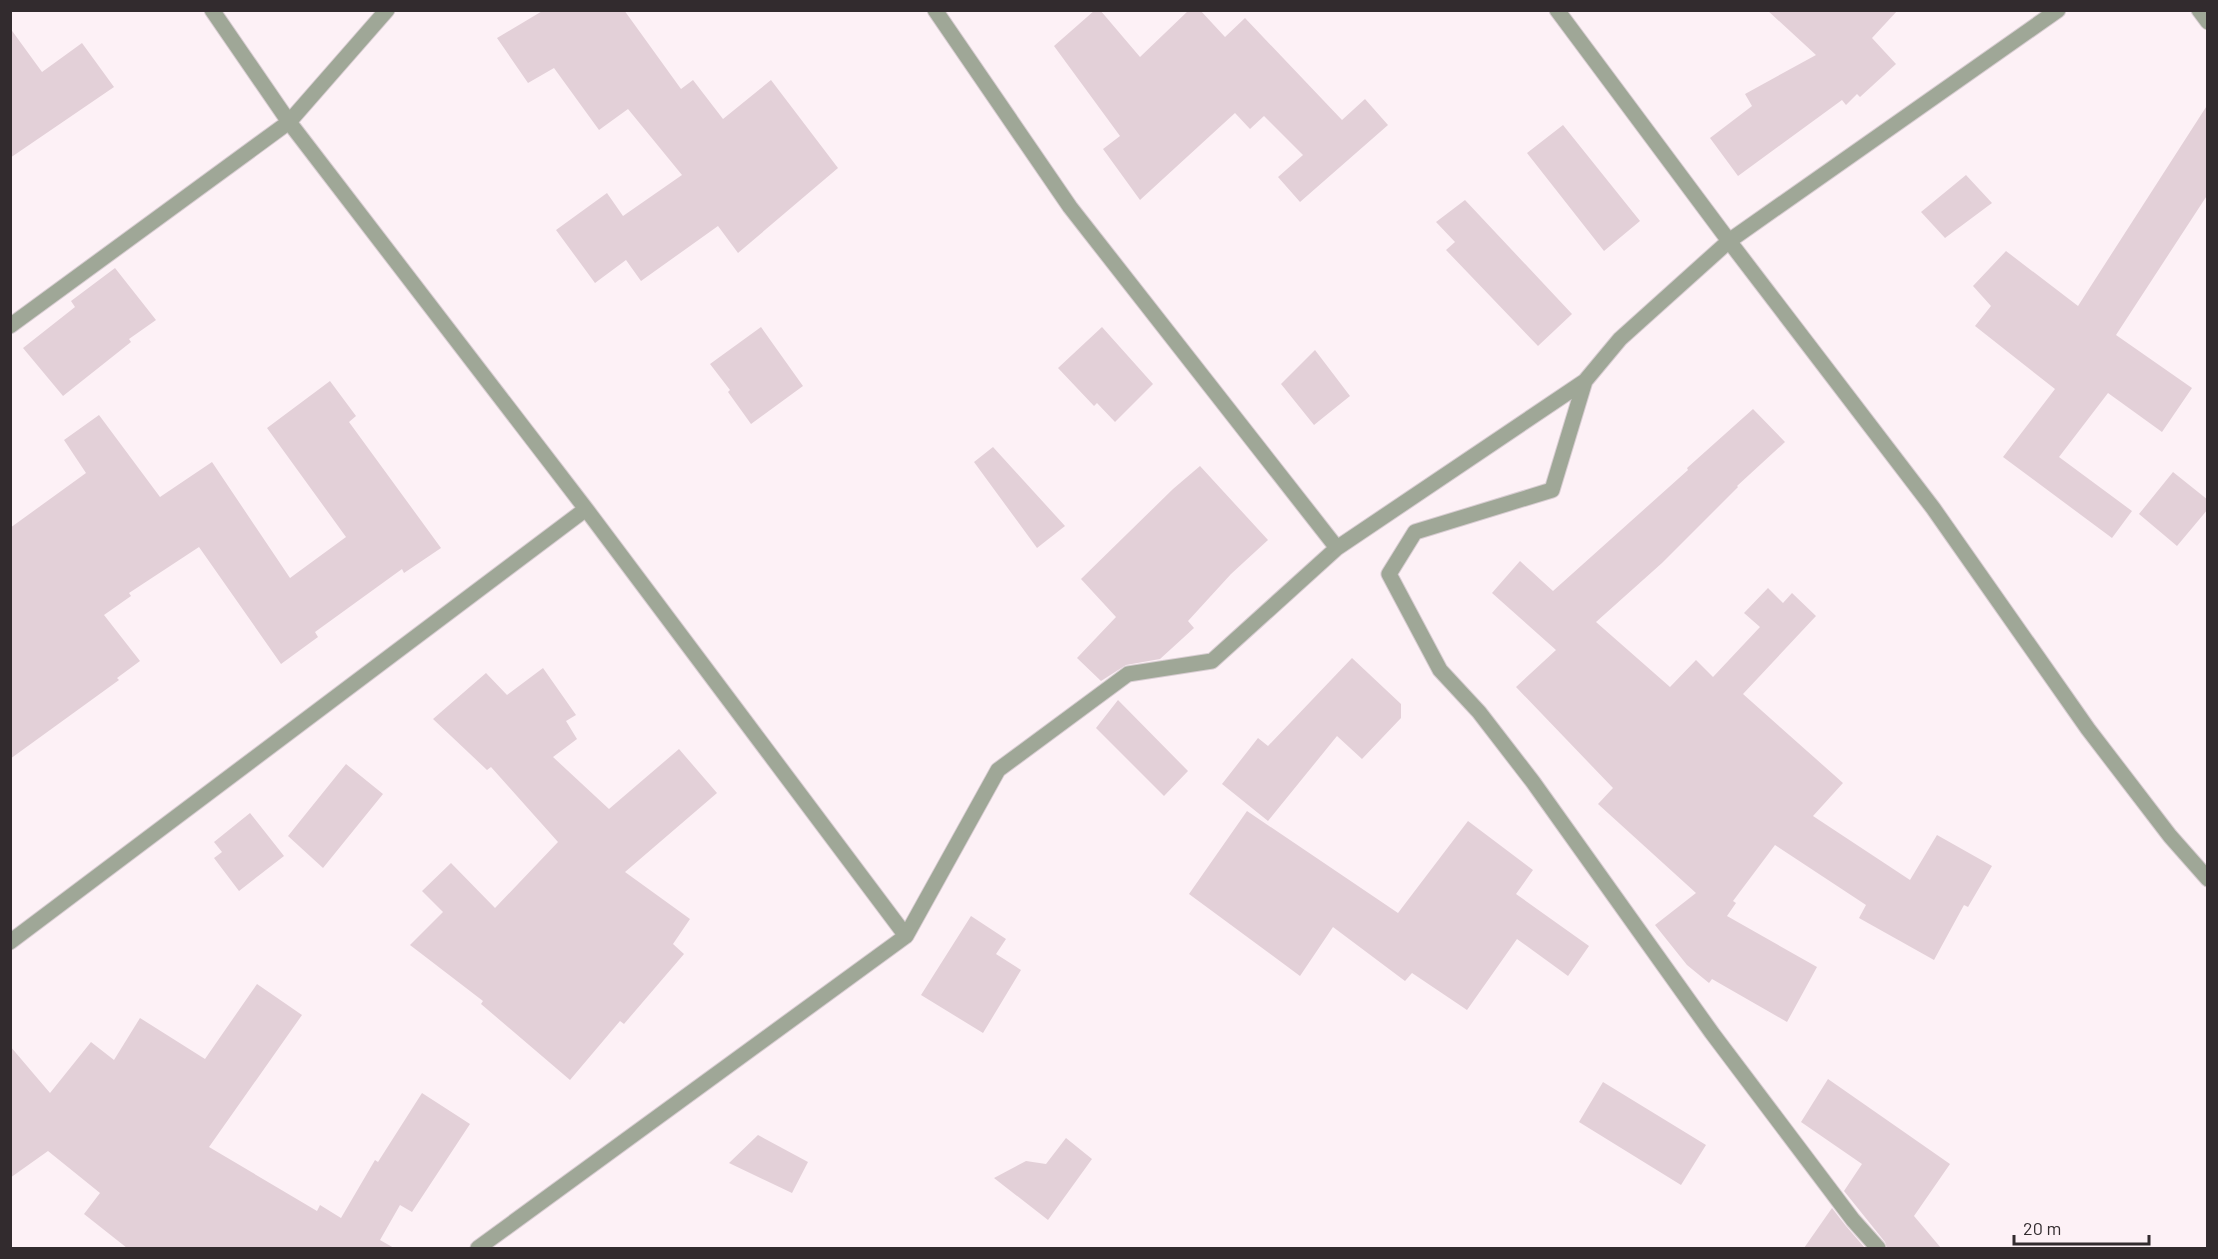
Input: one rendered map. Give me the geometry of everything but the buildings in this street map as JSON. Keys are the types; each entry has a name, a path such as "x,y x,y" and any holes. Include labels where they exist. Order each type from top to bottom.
{"street":[{"path":"212,10 289,122 586,508 906,936"},
{"path":"10,326 289,122 387,10"},
{"path":"935,10 1070,207 1337,548"},
{"path":"1557,10 1729,241 1933,508 2088,729 2170,836 2208,879"},
{"path":"478,1248 906,936 998,770 1128,674 1212,661 1337,548 1584,381 1620,339 1729,241 2058,10"},
{"path":"2199,10 2208,22"},
{"path":"1584,381 1551,490 1415,532 1389,574 1440,670 1479,712 1533,782 1712,1033 1854,1220 1878,1248"},
{"path":"10,942 586,508"}]}
